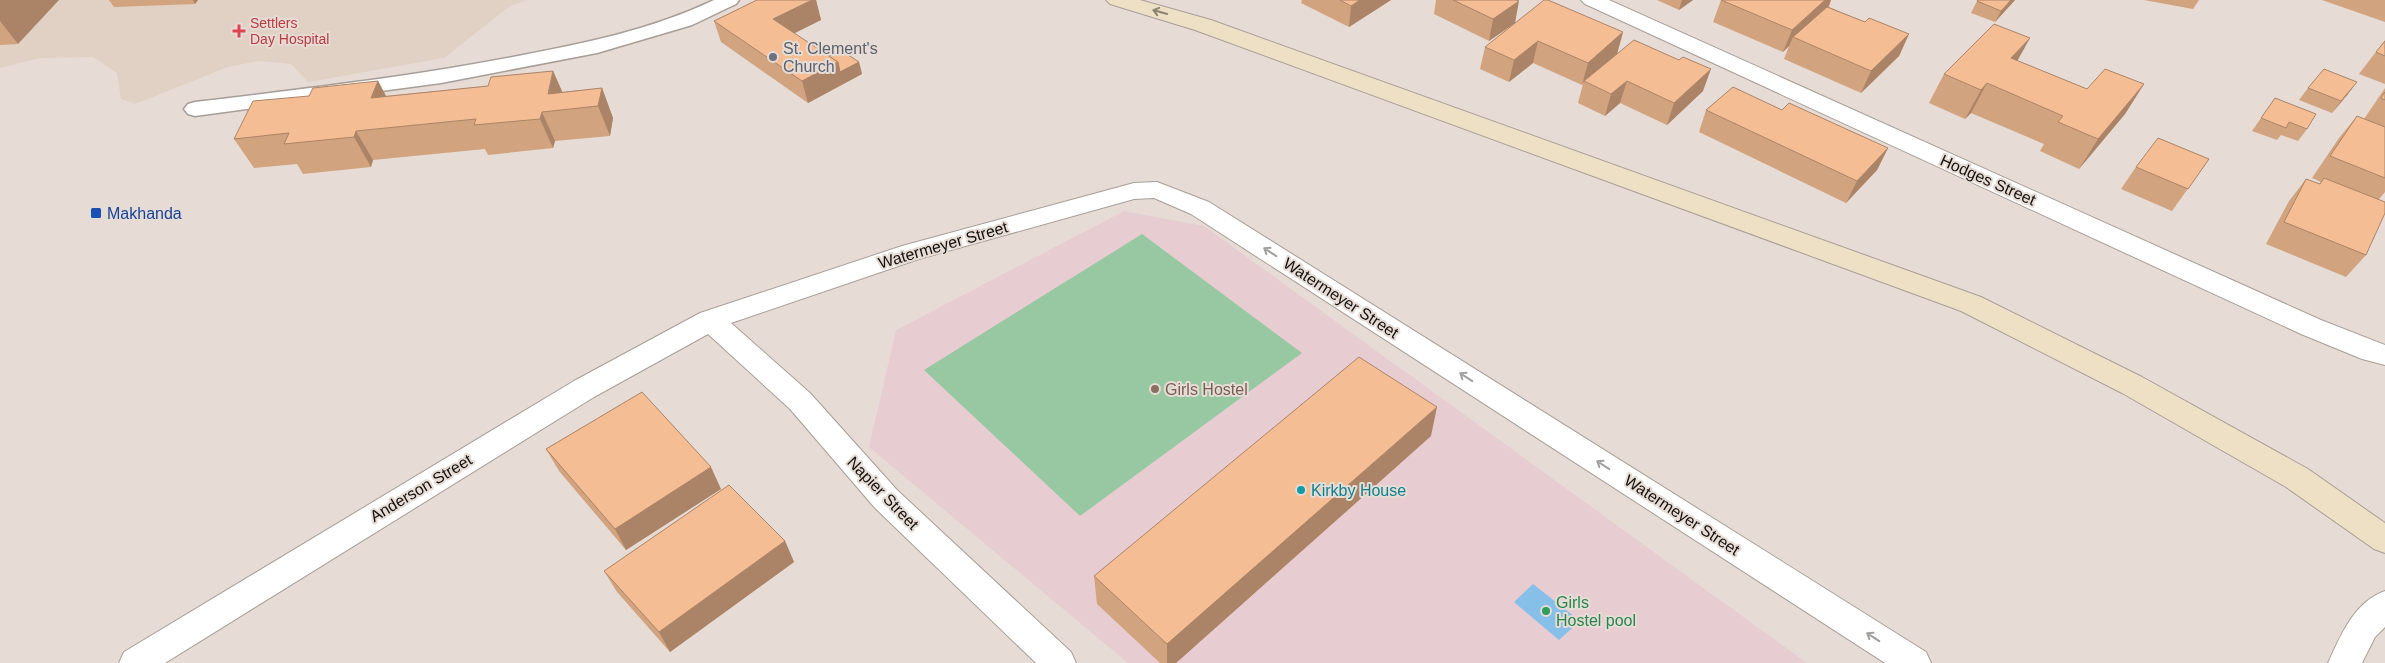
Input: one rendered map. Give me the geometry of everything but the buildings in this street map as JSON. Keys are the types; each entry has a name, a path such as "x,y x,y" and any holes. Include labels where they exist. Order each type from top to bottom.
{"street":[{"path":"1117,0 1203,25 1971,304 2132,384 2289,473 2385,540"},
{"path":"1178,0 1203,25"},
{"name":"Hodges Street","path":"1592,0 2311,327 2372,352 2385,355"},
{"name":"Watermeyer Street","path":"710,320 911,252 1134,191 1157,190 1200,208 1914,663"},
{"name":"Anderson Street","path":"136,663 584,388 710,320"},
{"name":"Napier Street","path":"710,320 800,401 886,499 1059,663"},
{"path":"2346,663 2363,627 2385,605"}],"lane":[{"path":"195,109 441,77 597,47 685,21 729,0"}],"shaded area":[{"name":"Settlers Day Hospital","path":"0,0 527,0 510,6 444,58 308,82 291,64 259,61 228,67 135,104 121,99 117,73 93,57 40,58 0,68"},
{"name":"Girls Hostel","path":"1124,211 1204,226 1807,663 1128,663 869,447 896,330"}],"green space":[{"path":"1142,234 1302,353 1080,516 924,370"}],"water":[{"name":"Girls Hostel pool","path":"1533,584 1580,621 1559,640 1514,602"}],"place":[{"name":"Settlers Day Hospital","path":"239,31"},
{"name":"St. Clement's Church","path":"773,57"},
{"name":"Makhanda","path":"96,213"},
{"name":"Girls Hostel","path":"1155,389"},
{"name":"Kirkby House","path":"1301,490"},
{"name":"Girls Hostel pool","path":"1546,611"}]}
